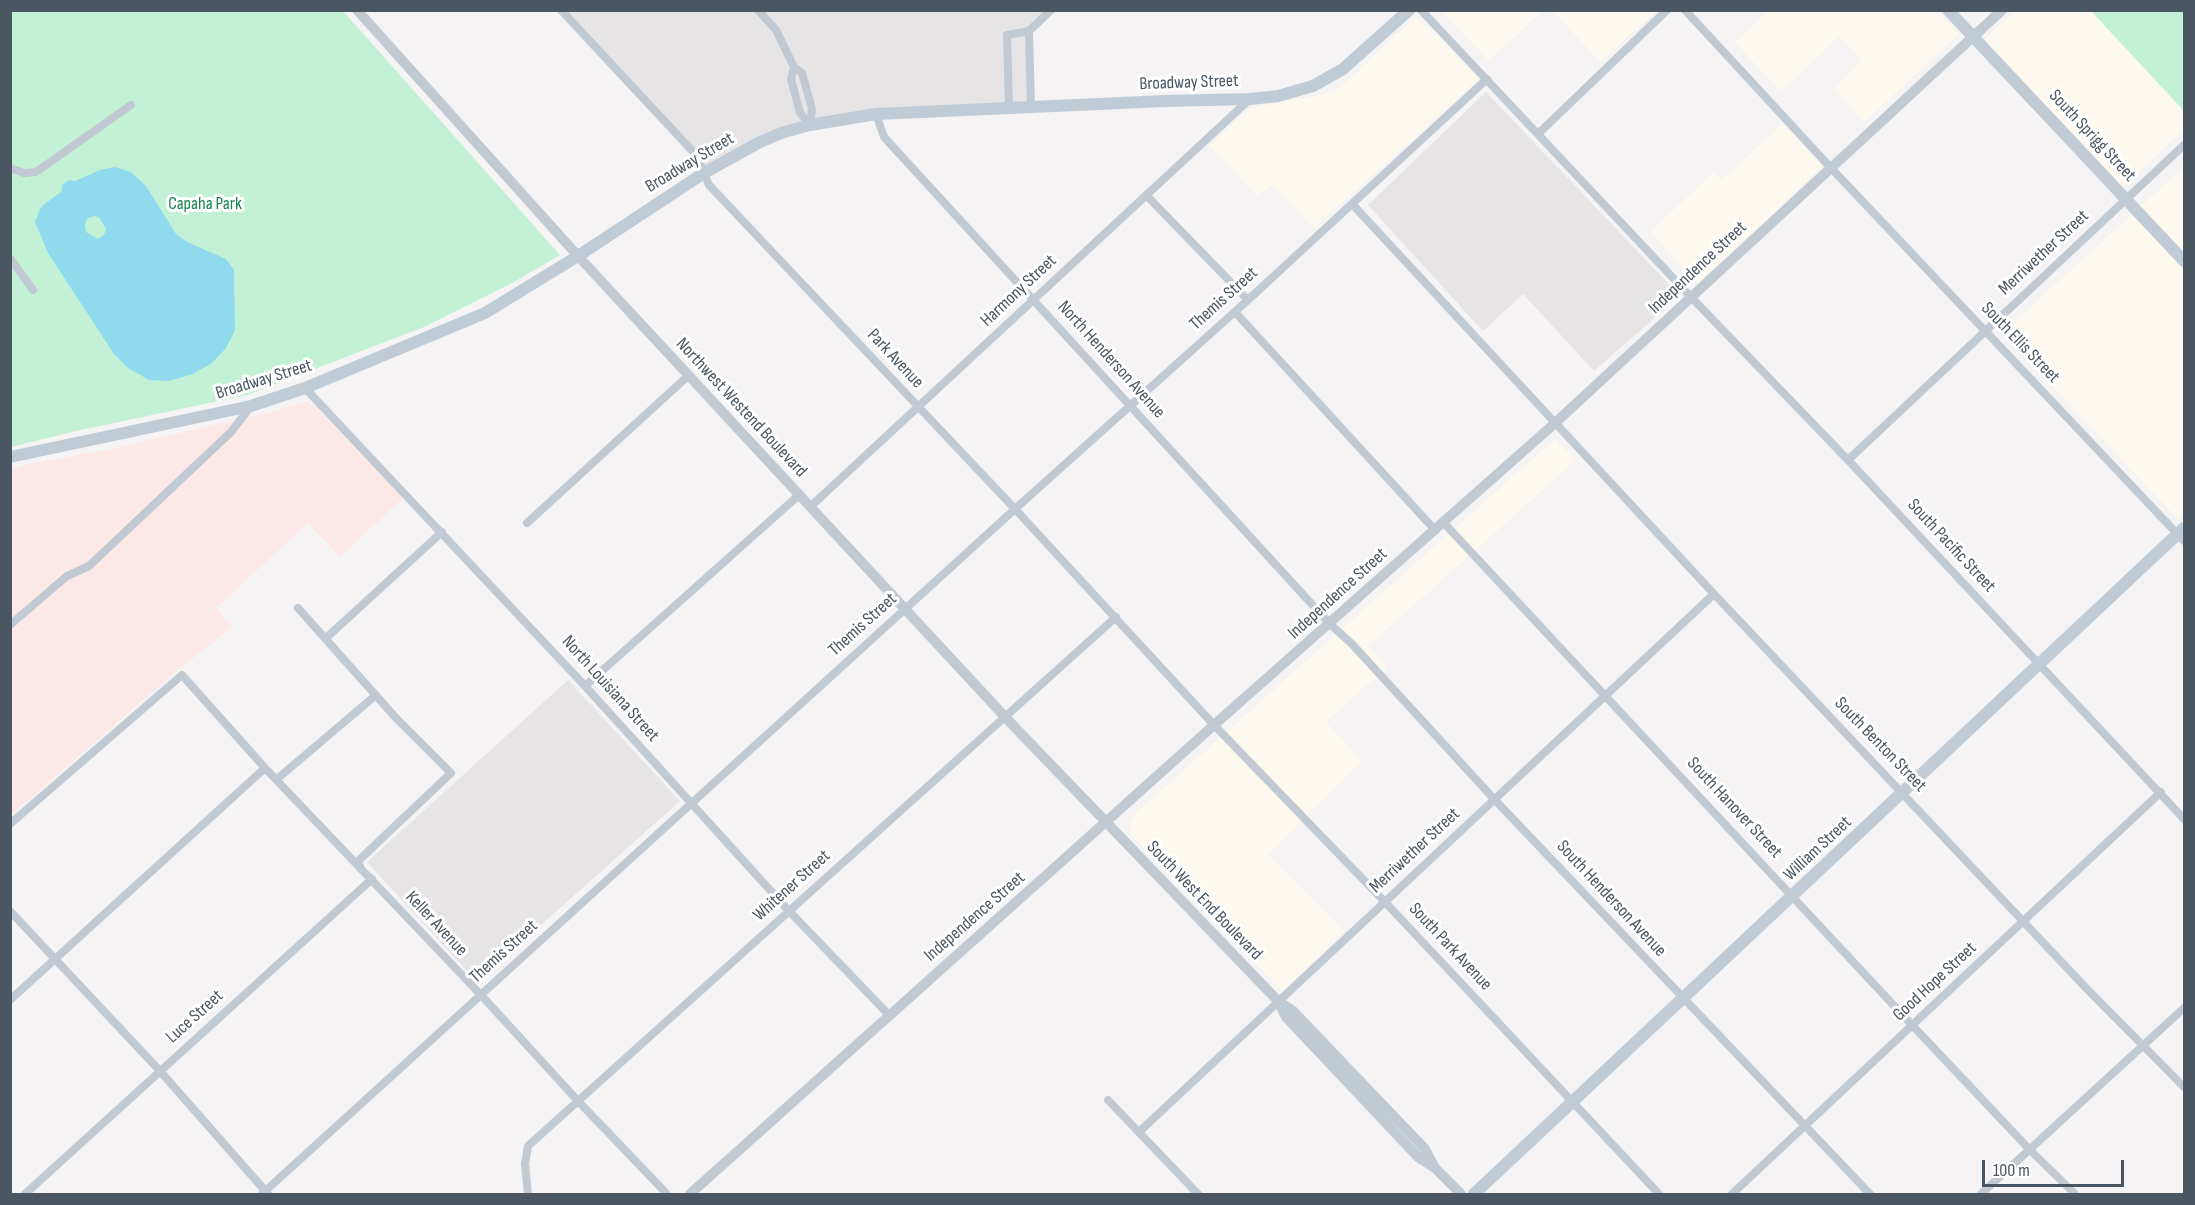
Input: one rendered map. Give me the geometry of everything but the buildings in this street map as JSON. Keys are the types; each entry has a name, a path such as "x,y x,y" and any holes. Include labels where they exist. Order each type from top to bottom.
{"main road":[{"name":"Broadway Street","path":"10,457 251,406 305,388 485,313 578,256 704,173 760,142 810,125 876,114 1278,96 1312,86 1343,69 1409,10"},
{"name":"South Sprigg Street","path":"1948,10 2184,261"},
{"name":"William Street","path":"1474,1194 2182,534"}],"street":[{"name":"Northwest Westend Boulevard","path":"357,10 578,256 1106,823"},
{"name":"Park Avenue","path":"561,10 697,156 709,185 1015,509 1214,725"},
{"path":"758,10 776,30 794,67 791,79 800,113 810,125"},
{"path":"1009,108 1007,35 1029,31 1051,10"},
{"name":"South Pacific Street","path":"1421,10 1848,460 2184,819"},
{"path":"1539,133 1667,10"},
{"name":"South Ellis Street","path":"1685,10 1831,168 2182,534"},
{"name":"Independence Street","path":"690,1194 1554,424 2002,10"},
{"path":"1029,31 1031,106"},
{"name":"Themis Street","path":"265,1193 1015,509 1353,205 1487,80"},
{"name":"Harmony Street","path":"810,507 1250,99"},
{"path":"10,168 24,173 36,172 131,105"},
{"name":"North Henderson Avenue","path":"876,114 884,137 1330,624"},
{"name":"Merriwether Street","path":"1848,460 2184,145"},
{"path":"1146,195 1248,300"},
{"name":"South Benton Street","path":"1353,205 1554,424 2087,989 2184,1088"},
{"path":"10,258 33,290"},
{"name":"South Hanover Street","path":"1235,312 1439,526 1605,695 1912,1025 2030,1150 2075,1194"},
{"path":"527,523 689,375"},
{"name":"North Louisiana Street","path":"305,388 585,686 789,911 889,1015"},
{"path":"10,626 67,576 89,566 231,432 251,406"},
{"path":"585,686 799,495"},
{"path":"326,638 442,532"},
{"name":"Merriwether Street","path":"1139,1132 1714,594"},
{"path":"298,608 451,773 357,862 372,879"},
{"name":"Whitener Street","path":"528,1194 525,1164 528,1146 1116,617"},
{"name":"South Henderson Avenue","path":"1330,624 1352,644 1494,799 1870,1194"},
{"name":"Keller Avenue","path":"10,824 182,675 265,768 667,1194"},
{"path":"277,779 376,694"},
{"name":"South Park Avenue","path":"1214,725 1385,902 1572,1104 1659,1194"},
{"path":"10,1000 265,768"},
{"name":"Good Hope Street","path":"1732,1194 2161,792"},
{"name":"South West End Boulevard","path":"1106,823 1278,1001 1286,1017 1410,1149 1435,1168 1461,1194"},
{"name":"Luce Street","path":"25,1194 372,879"},
{"path":"10,911 160,1071 265,1193"},
{"path":"1981,1194 2184,1008"},
{"path":"1108,1100 1198,1194"}],"shaded area":[{"path":"561,11 1051,11 1029,31 1031,106 810,125 704,173 697,156"},
{"path":"1442,11 1542,11 1489,61"},
{"path":"1552,11 1656,11 1601,62"},
{"path":"1768,11 1937,11 1959,34 1864,122 1834,89 1861,60 1839,36 1781,92 1735,42"},
{"path":"2015,11 2091,11 2184,111 2184,129 2121,189 1983,40"},
{"path":"1416,16 1479,79 1314,228 1272,184 1258,196 1209,146 1250,108 1316,96 1339,89"},
{"path":"1486,92 1680,296 1594,371 1523,294 1483,331 1368,205"},
{"path":"1782,124 1822,166 1698,283 1650,232 1714,172 1722,180"},
{"path":"2184,167 2184,513 2178,519 2002,333"},
{"path":"308,401 403,498 340,557 308,523 216,608 232,627 173,674 11,815 11,471 24,465 106,450 272,412"},
{"path":"1555,439 1575,461 1368,646 1387,667 1326,722 1362,761 1268,855 1344,931 1282,991 1131,835 1130,821 1136,813"},
{"path":"568,680 680,801 477,982 367,862"}],"green space":[{"name":"Capaha Park","path":"11,11 343,11 560,255 514,282 424,327 247,395 11,447"},
{"path":"2091,11 2184,11 2184,111"}],"water":[{"path":"115,167 131,172 146,186 176,234 187,242 226,259 234,270 235,330 226,348 212,363 193,374 169,381 149,380 128,368 114,354 48,253 35,222 41,207 62,191 62,185 69,180 75,181 100,170","holes":["99,217 106,229 104,235 98,239 86,232 85,224 88,218"]}]}
